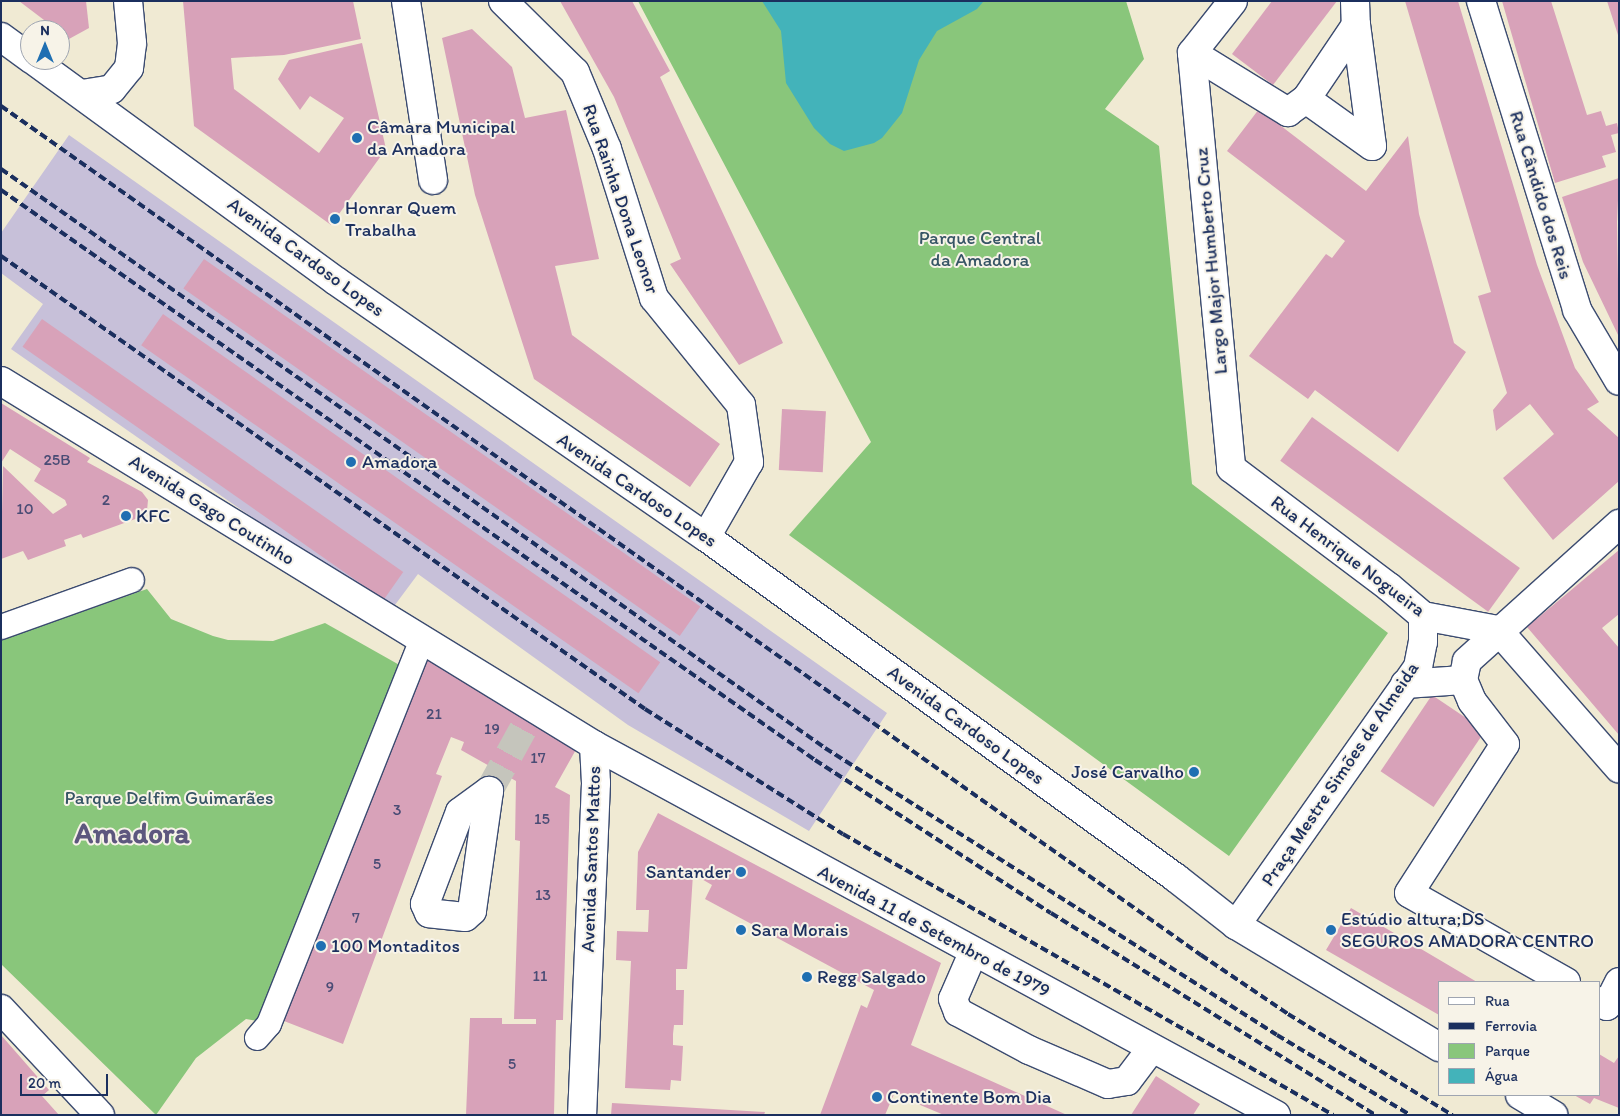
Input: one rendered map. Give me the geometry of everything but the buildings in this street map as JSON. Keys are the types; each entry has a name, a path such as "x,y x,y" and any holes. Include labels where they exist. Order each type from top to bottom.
{"street":[{"path":"82,94 112,89 130,68 132,43 128,1"},
{"path":"406,1 433,180"},
{"name":"Rua Rainha Dona Leonor","path":"502,1 575,72 607,149 654,298 741,405 749,462 706,537"},
{"path":"1233,1 1192,54 1288,112 1306,99 1356,13"},
{"name":"Rua Cândido dos Reis","path":"1481,1 1577,310 1619,381"},
{"path":"1306,99 1372,146 1356,13"},
{"path":"1,38 20,51"},
{"name":"Largo Major Humberto Cruz","path":"1192,54 1231,468"},
{"name":"Avenida Cardoso Lopes","path":"47,70 336,280 706,537 1176,878 1236,925 1438,1046"},
{"name":"Avenida Gago Coutinho","path":"1,381 422,640"},
{"name":"Rua Henrique Nogueira","path":"1231,468 1389,587 1423,616 1498,630"},
{"path":"1564,981 1408,893 1505,744 1472,701 1463,680 1467,661 1498,630 1619,524"},
{"path":"1,627 132,580"},
{"name":"Praça Mestre Simões de Almeida","path":"1236,925 1418,667 1423,642 1423,616"},
{"path":"1498,630 1619,768"},
{"path":"257,1038 269,1024 422,640"},
{"name":"Avenida Santos Mattos","path":"422,640 594,745 596,783 582,1115"},
{"path":"1406,684 1463,680"},
{"name":"Avenida 11 de Setembro de 1979","path":"594,745 973,953 1276,1115"},
{"path":"973,953 953,999 958,1012 1029,1050 1108,1084 1127,1081 1152,1048"},
{"path":"1603,1004 1619,982"},
{"path":"1,1009 100,1115"},
{"path":"1522,1096 1553,1115"}],"shaded area":[{"name":"Amadora","path":"69,135 887,713 809,831 628,725 418,574 389,613 11,349 43,304 1,273 1,233"}],"green space":[{"name":"Parque Central da Amadora","path":"638,1 1126,1 1144,59 1105,109 1159,146 1192,484 1388,633 1229,856 789,535 871,442"},
{"name":"Parque Delfim Guimarães","path":"147,589 171,619 213,636 228,640 273,641 325,623 403,667 360,763 263,1022 246,1019 196,1058 156,1115 1,964 1,640"}],"water":[{"path":"762,1 983,2 977,9 937,31 919,60 902,113 882,138 874,143 844,151 830,144 814,128 786,83 781,31"}],"tunnel":[{"path":"489,791 534,709"}],"railway":[{"path":"1,106 1201,955 1288,1014 1452,1115"},
{"path":"1,169 825,748 1277,1035 1410,1115"},
{"path":"1,190 815,760 1051,913 1375,1115"},
{"path":"1,256 645,709 843,834 1333,1115"}],"place":[{"name":"Câmara Municipal da Amadora","path":"357,138"},
{"name":"Honrar Quem Trabalha","path":"335,219"},
{"name":"Amadora","path":"351,462"},
{"name":"KFC","path":"126,516"},
{"name":"José Carvalho","path":"1194,772"},
{"name":"Santander","path":"741,872"},
{"name":"Sara Morais","path":"741,930"},
{"name":"Estúdio altura;DS SEGUROS AMADORA CENTRO","path":"1331,930"},
{"name":"100 Montaditos","path":"321,946"},
{"name":"Regg Salgado","path":"807,977"},
{"name":"Continente Bom Dia","path":"877,1097"}],"district":[{"name":"Amadora","path":"132,833"}]}
